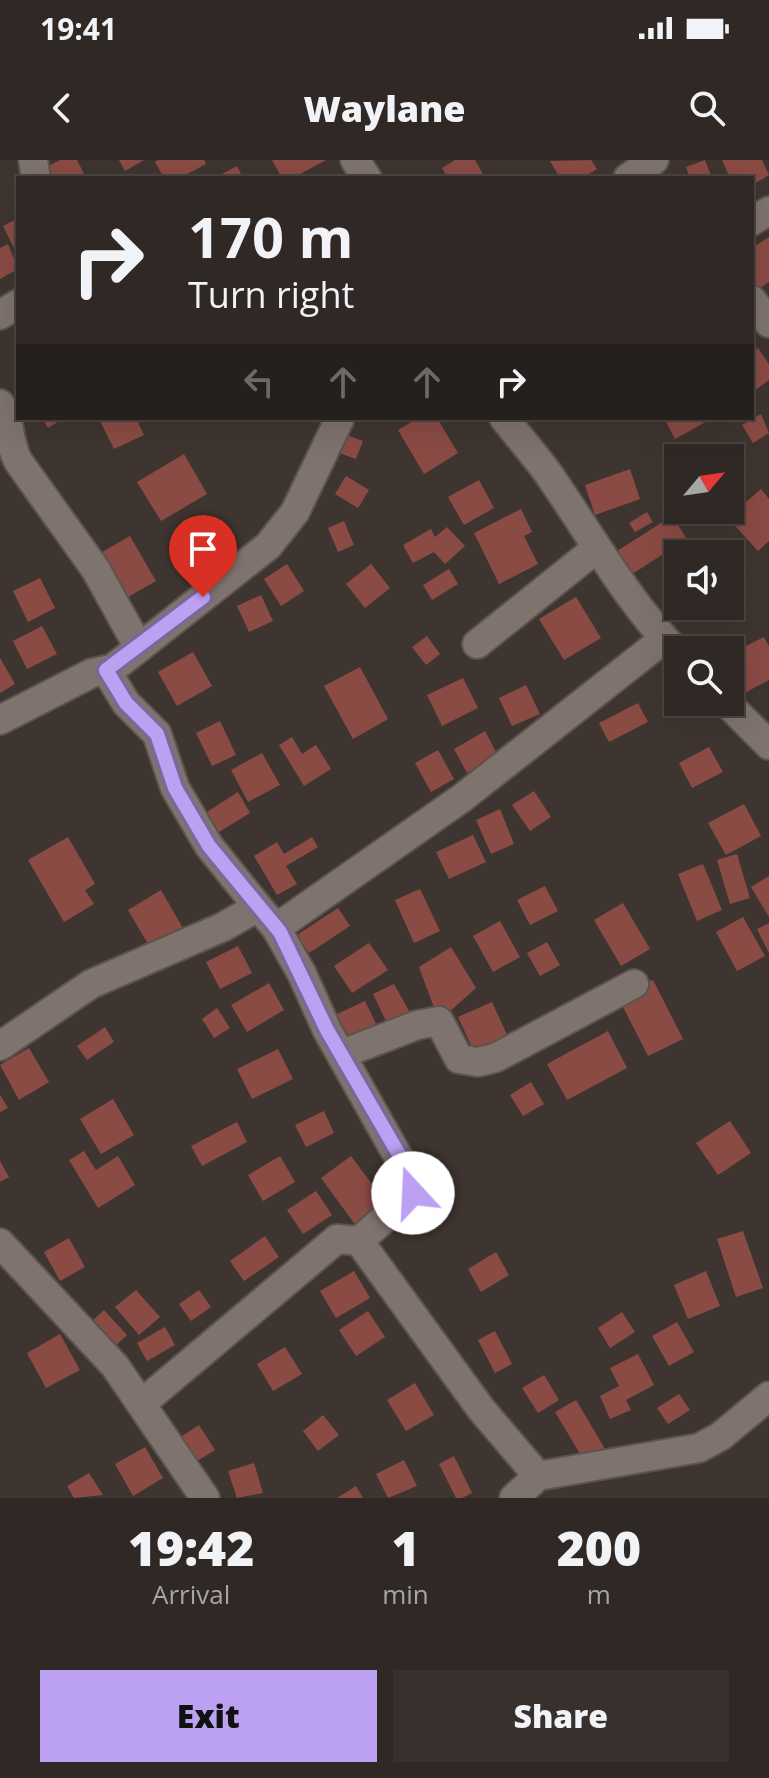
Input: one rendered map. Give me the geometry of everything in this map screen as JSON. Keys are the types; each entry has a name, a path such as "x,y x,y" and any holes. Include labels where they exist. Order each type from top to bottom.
{"street":[{"path":"631,176 655,160 669,176"},
{"path":"754,303 769,323"},
{"path":"0,404 8,426 9,444 18,461 96,570 139,648"},
{"path":"0,720 92,673 106,670 139,648 268,546 295,512 339,420"},
{"path":"506,420 552,479 597,548 664,637"},
{"path":"477,644 597,548"},
{"path":"0,1046 91,984 223,927 267,917 462,798 664,651"},
{"path":"106,670 126,703 157,734 175,788 209,846 267,917 413,1183 413,1193 359,1241 337,1239 141,1404"},
{"path":"740,716 769,745"},
{"path":"342,1054 417,1025 439,1021 459,1059 478,1062 495,1058 634,984"},
{"path":"359,1241 481,1409 538,1476"},
{"path":"0,1243 115,1366 205,1498"},
{"path":"514,1498 538,1476 699,1448 721,1436 769,1396"}],"building":[{"path":"60,160 77,160 85,176 44,176 41,170"},
{"path":"119,160 144,160 125,171"},
{"path":"204,160 206,164 184,176 163,176 155,162"},
{"path":"272,160 326,160 297,176 281,176"},
{"path":"455,160 475,160 484,176 447,176 442,168"},
{"path":"591,160 597,169 585,176 559,176 550,161"},
{"path":"705,160 711,176 689,176 686,167"},
{"path":"722,160 762,160 769,175 754,184 754,176 729,176"},
{"path":"237,166 242,176 220,176"},
{"path":"16,219 16,252 3,226"},
{"path":"769,237 769,282 756,291 754,288 754,247"},
{"path":"8,244 16,270 0,279 0,248"},
{"path":"758,348 769,364 769,380 754,391 754,351"},
{"path":"761,414 769,433 753,443 742,425"},
{"path":"43,420 61,420 48,428"},
{"path":"137,420 144,435 114,449 100,421"},
{"path":"415,420 438,420 458,453 424,474 398,430"},
{"path":"665,420 709,420 675,439"},
{"path":"346,435 363,441 356,459 339,453"},
{"path":"184,454 207,494 161,521 137,482"},
{"path":"630,469 640,499 595,515 585,485"},
{"path":"346,476 369,490 358,508 335,494"},
{"path":"479,480 494,508 464,525 448,497"},
{"path":"761,489 769,499 769,541 758,551 733,524 744,524 744,504"},
{"path":"521,509 532,532 524,536 538,564 499,584 474,533"},
{"path":"647,512 653,522 635,532 629,523"},
{"path":"344,521 354,545 338,552 328,528"},
{"path":"664,521 664,524 677,524 687,539 664,540 664,554 629,576 614,553"},
{"path":"447,527 465,546 445,564 434,552 413,563 403,545 431,529 435,537"},
{"path":"130,536 156,581 116,604 90,559"},
{"path":"287,564 304,591 281,606 264,579"},
{"path":"371,564 390,588 365,608 346,584"},
{"path":"449,569 458,584 432,600 423,585"},
{"path":"40,578 55,608 28,622 13,591"},
{"path":"261,595 273,621 249,632 237,606"},
{"path":"576,597 601,638 564,660 539,619"},
{"path":"42,626 57,654 27,669 13,641"},
{"path":"427,636 440,654 426,665 412,647"},
{"path":"764,637 769,646 769,680 744,693 744,647"},
{"path":"193,652 212,686 177,706 158,672"},
{"path":"0,658 15,684 0,693"},
{"path":"360,667 388,719 353,739 324,686"},
{"path":"463,678 478,708 442,726 427,695"},
{"path":"526,685 540,714 512,726 499,698"},
{"path":"638,703 648,722 609,742 599,723"},
{"path":"220,721 236,755 212,766 196,733"},
{"path":"485,731 498,756 467,773 454,749"},
{"path":"292,737 302,754 316,745 331,769 304,786 279,745"},
{"path":"709,747 723,772 692,788 679,763"},
{"path":"438,750 454,779 431,792 415,763"},
{"path":"262,753 280,785 248,802 231,770"},
{"path":"534,791 551,817 530,831 512,805"},
{"path":"238,792 250,813 219,832 207,812"},
{"path":"744,804 761,836 726,855 708,823"},
{"path":"500,809 514,844 491,854 476,820"},
{"path":"473,835 486,862 449,879 436,852"},
{"path":"68,837 95,884 85,890 94,904 64,922 28,860"},
{"path":"312,837 318,847 286,866 297,884 277,895 254,856 277,842 284,854"},
{"path":"737,854 750,898 730,904 717,860"},
{"path":"703,864 722,910 697,921 678,874"},
{"path":"769,876 769,917 751,887"},
{"path":"545,886 558,911 530,925 517,900"},
{"path":"420,889 440,931 414,943 395,900"},
{"path":"161,890 184,930 151,949 128,910"},
{"path":"623,903 650,949 621,966 594,920"},
{"path":"338,908 350,926 309,953 297,935"},
{"path":"743,917 765,956 737,971 716,932"},
{"path":"500,921 520,957 493,972 473,936"},
{"path":"769,923 769,953 757,929"},
{"path":"547,942 560,965 540,976 527,953"},
{"path":"369,943 388,970 352,993 334,966"},
{"path":"238,946 252,973 220,989 206,962"},
{"path":"451,947 476,988 439,1021 419,967"},
{"path":"653,980 683,1039 648,1056 618,997 634,984"},
{"path":"269,983 284,1010 247,1032 231,1005"},
{"path":"394,984 417,1025 390,1029 373,994"},
{"path":"365,1001 379,1030 347,1045 333,1016"},
{"path":"492,1002 509,1039 475,1054 458,1017"},
{"path":"217,1008 230,1028 214,1038 202,1019"},
{"path":"105,1027 114,1042 87,1060 77,1046"},
{"path":"608,1031 627,1068 567,1100 547,1064"},
{"path":"29,1048 49,1082 19,1100 0,1065"},
{"path":"278,1049 293,1079 252,1099 237,1069"},
{"path":"531,1082 544,1104 523,1116 510,1095"},
{"path":"0,1095 8,1108 0,1112"},
{"path":"113,1099 134,1135 101,1154 80,1119"},
{"path":"324,1111 334,1133 306,1147 295,1125"},
{"path":"730,1121 751,1153 718,1175 696,1143"},
{"path":"237,1122 247,1142 202,1166 191,1146"},
{"path":"84,1151 96,1170 118,1156 135,1185 98,1208 69,1160"},
{"path":"280,1156 295,1182 263,1201 248,1175"},
{"path":"351,1156 387,1204 357,1227 321,1178"},
{"path":"0,1161 9,1177 0,1182"},
{"path":"316,1191 332,1215 303,1234 287,1210"},
{"path":"743,1231 763,1288 736,1297 717,1239"},
{"path":"265,1236 279,1257 244,1281 230,1261"},
{"path":"69,1238 85,1267 60,1281 44,1252"},
{"path":"496,1252 509,1275 481,1292 468,1269"},
{"path":"354,1271 370,1298 336,1318 320,1291"},
{"path":"706,1271 720,1306 688,1319 674,1285"},
{"path":"136,1290 160,1317 139,1335 115,1307"},
{"path":"199,1290 211,1307 191,1321 179,1304"},
{"path":"104,1310 127,1335 113,1348 90,1323"},
{"path":"368,1311 385,1337 356,1356 339,1330"},
{"path":"622,1312 635,1332 610,1348 598,1328"},
{"path":"677,1322 694,1352 669,1366 652,1336"},
{"path":"165,1327 175,1345 147,1361 137,1343"},
{"path":"495,1331 512,1364 495,1373 478,1340"},
{"path":"60,1334 80,1370 46,1388 27,1353"},
{"path":"285,1347 302,1374 273,1391 257,1364"},
{"path":"638,1354 654,1385 626,1400 631,1410 610,1419 600,1396 619,1386 610,1368"},
{"path":"544,1375 559,1400 538,1413 522,1388"},
{"path":"415,1383 434,1415 406,1431 387,1400"},
{"path":"679,1394 690,1410 668,1424 657,1408"},
{"path":"576,1400 605,1449 585,1462 555,1412"},
{"path":"323,1415 339,1435 318,1451 303,1431"},
{"path":"199,1425 215,1450 189,1466 173,1442"},
{"path":"145,1447 163,1478 133,1496 115,1464"},
{"path":"454,1456 472,1493 462,1498 456,1498 439,1464"},
{"path":"404,1460 417,1486 388,1498 376,1474"},
{"path":"254,1463 263,1493 237,1498 228,1471"},
{"path":"89,1473 103,1495 74,1498 67,1486"},
{"path":"356,1486 363,1498 337,1498"}],"route":[{"path":"203,597 112,669 106,670 126,703 157,734 175,788 209,846 280,932 327,1030 401,1158 413,1183 413,1193"}]}
